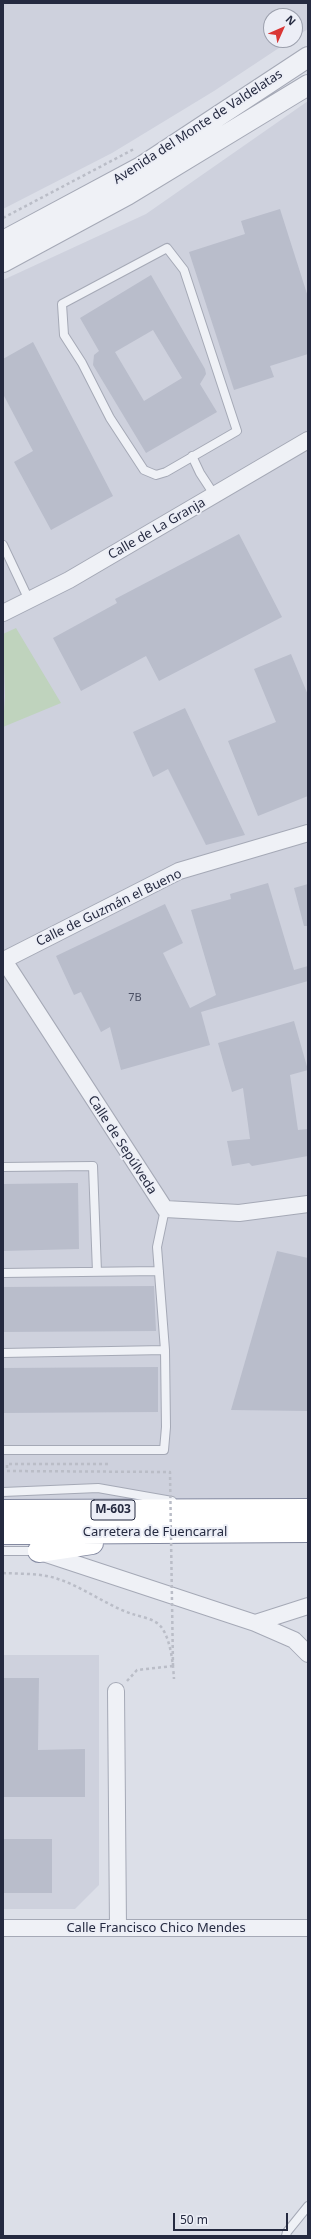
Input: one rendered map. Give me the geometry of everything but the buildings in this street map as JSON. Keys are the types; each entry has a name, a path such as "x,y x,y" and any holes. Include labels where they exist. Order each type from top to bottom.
{"highway":[{"name":"Carretera de Fuencarral","path":"3,1511 308,1510"},
{"path":"39,1552 158,1531"},
{"name":"Carretera de Fuencarral","path":"3,1533 308,1531"}],"street":[{"name":"Avenida del Monte de Valdelatas","path":"3,241 141,167 308,57"},
{"name":"Avenida del Monte de Valdelatas","path":"3,262 127,195 308,85"},
{"name":"Calle de La Granja","path":"3,613 69,580 215,496 308,440"},
{"name":"Calle de Guzmán el Bueno","path":"3,960 179,872 308,833"},
{"name":"Calle de Sepúlveda","path":"3,960 165,1209 239,1213 308,1204"},
{"path":"39,1552 255,1623 294,1640 308,1654"},
{"path":"255,1623 308,1606"},
{"path":"116,1691 118,1928"},
{"name":"Calle Francisco Chico Mendes","path":"3,1928 308,1928"}],"lane":[{"path":"167,248 184,270 237,431 192,456 166,472 156,475 144,470 110,418 82,363 64,335 62,304 167,248"},
{"path":"192,456 200,473 215,496"},
{"path":"3,545 29,600"},
{"path":"3,1167 93,1166 97,1272"},
{"path":"3,1450 164,1450 166,1427 165,1350 158,1247 165,1209"},
{"path":"3,1273 159,1271"},
{"path":"3,1353 165,1350"},
{"path":"3,1492 98,1488 222,1510"},
{"path":"3,1551 39,1552"},
{"path":"286,2236 287,2232 308,2206"}],"path":[{"path":"3,218 137,148"},
{"path":"108,1464 7,1464 7,1471 170,1472 174,1678"},
{"path":"3,1573 26,1574 58,1579 130,1613 154,1621 162,1628 173,1666"},
{"path":"116,1691 138,1670 173,1666"}],"shaded area":[{"path":"3,3 308,3 308,29 303,32 303,8 263,8 263,48 279,48 214,91 112,153 3,209"},
{"path":"308,101 308,1512 3,1513 3,280 146,214"},
{"path":"3,1655 99,1655 99,1885 75,1909 3,1909"}],"green space":[{"path":"16,628 61,703 3,727 5,696 3,634"}]}
